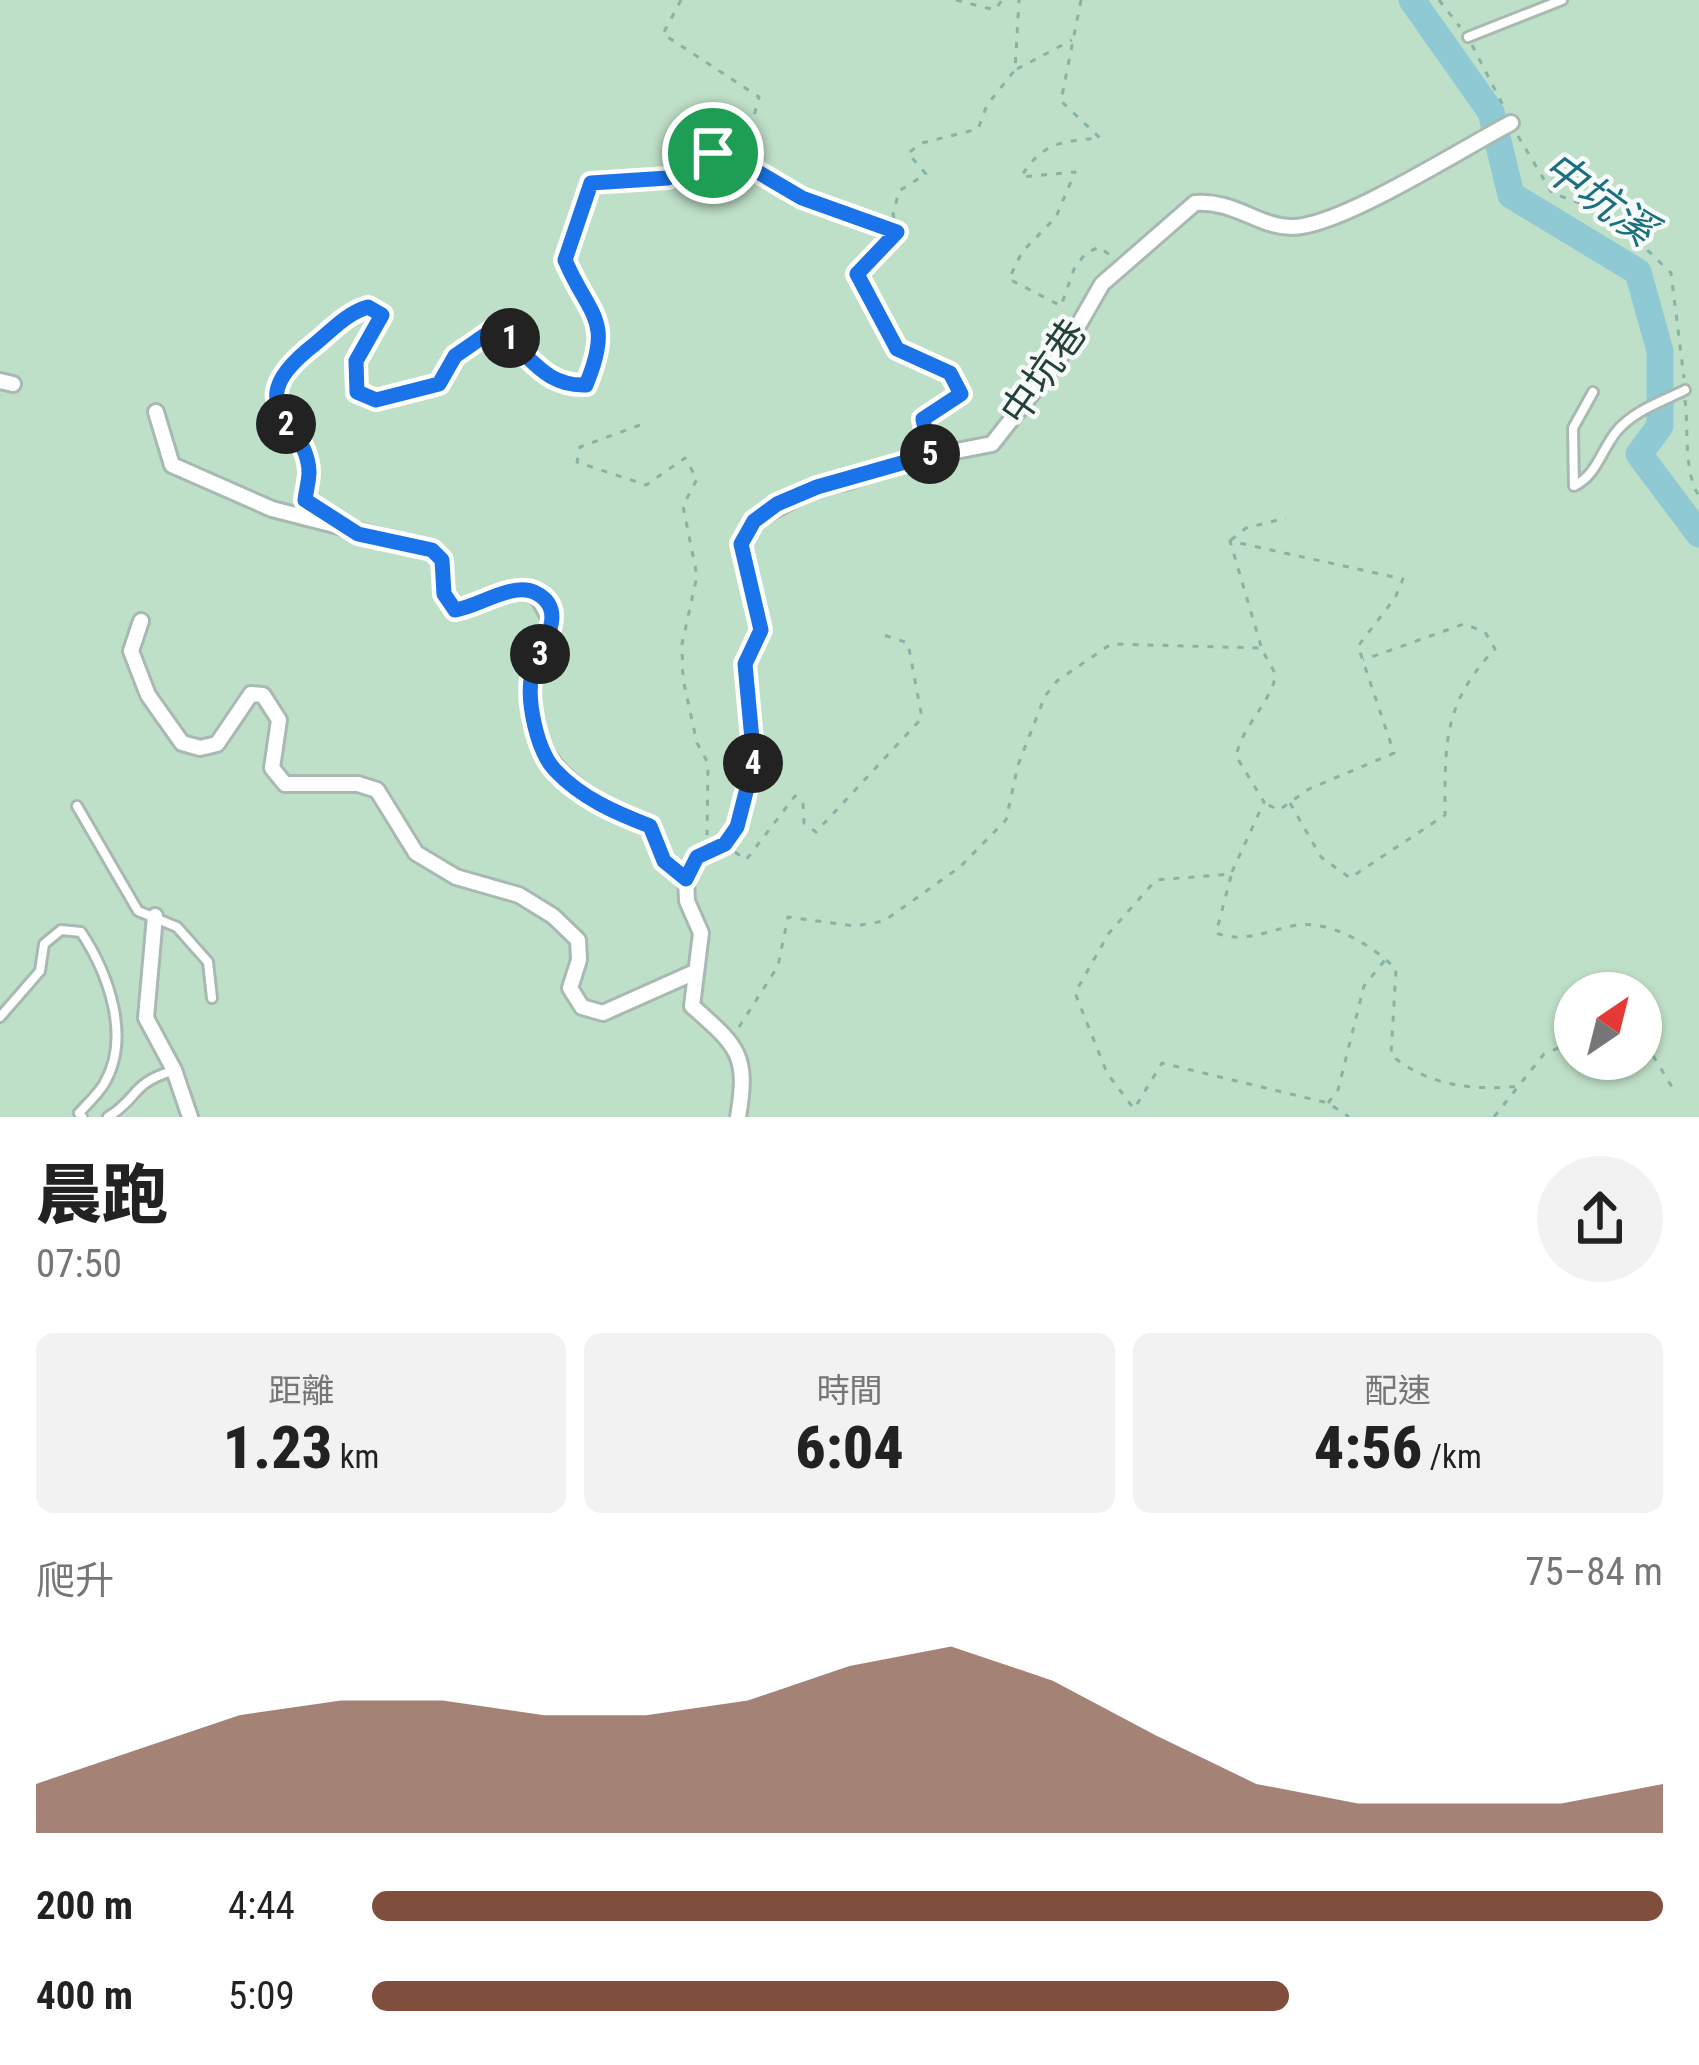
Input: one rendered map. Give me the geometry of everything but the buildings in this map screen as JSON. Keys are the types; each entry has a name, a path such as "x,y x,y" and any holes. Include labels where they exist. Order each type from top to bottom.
{"street":[{"name":"中坑巷","path":"725,844 737,827 754,761 745,664 761,630 741,544 754,521 777,504 817,487 930,455 992,444 1059,359 1102,284 1195,203 1220,201 1284,227 1323,222 1510,123"},
{"path":"156,412 172,465 272,509 432,550 442,560 444,594 455,610 518,590 536,592 552,623 531,677 532,711 552,768 606,809 650,826 664,861 686,879"},
{"path":"141,621 131,651 148,695 182,743 200,748 217,744 242,700 263,695 279,720 272,768 285,784 358,784 377,790 416,853 455,877 519,895 554,916 578,940 579,960 570,988 582,1007 602,1013 695,972"},
{"path":"725,844 697,857 686,879 688,901 701,933 692,1006 732,1039 742,1071 738,1117"},
{"path":"155,916 146,1018 174,1070 190,1117"}],"lane":[{"path":"1468,37 1562,0"},
{"path":"1593,392 1573,428 1574,486 1587,481 1615,433 1633,416 1684,390"},
{"path":"77,806 139,910 176,927 208,962 212,998"},
{"path":"0,1017 40,971 44,944 61,930 81,932 97,957 114,1003 108,1072 79,1113 82,1117"},
{"path":"108,1117 124,1107 142,1081 174,1070"}],"path":[{"path":"322,511 305,500 310,468 278,408 280,380 300,355 353,312 368,307 382,315 356,361 357,392 376,400 439,384 455,356 491,331 509,337 530,366 573,386 586,385 600,335 595,310 565,260 591,183 668,178 713,153 725,124 752,123 759,97 663,34 681,0"},
{"path":"956,0 994,10 1002,0"},
{"path":"1015,70 1019,0"},
{"path":"1081,0 1061,101 1100,138 1056,142 1035,154 1021,177 1075,172 1056,217 1022,252 1009,279 1060,306 1085,254 1099,247 1122,264"},
{"path":"1439,0 1468,37 1510,123 1552,193 1610,214 1671,273 1692,445 1688,463 1699,496"},
{"path":"897,232 892,214 899,191 926,174 908,153 922,143 978,129 987,105 1015,70 1072,40"},
{"path":"713,153 734,158 802,198 897,232"},
{"path":"897,232 857,274 897,349 950,373 961,394 923,419 930,455"},
{"path":"640,425 580,447 577,462 646,485 685,458 698,479 683,506 698,576 682,644 698,743 708,763 709,832 697,857"},
{"path":"1230,541 1246,528 1286,518"},
{"path":"1230,541 1402,579 1395,598 1358,646 1391,731 1394,753 1280,810 1264,802 1236,756 1244,727 1269,701 1276,674 1261,648 1230,541"},
{"path":"1289,802 1321,856 1350,878 1445,815 1450,724 1463,683 1495,649 1485,632 1463,624 1361,660"},
{"path":"725,844 746,860 795,796 803,803 804,823 816,832 922,718 908,643 881,634"},
{"path":"732,1039 778,966 788,917 855,926 884,921 960,867 1006,820 1018,765 1045,696 1057,681 1111,644 1261,648"},
{"path":"1264,802 1232,874 1216,933 1236,940 1298,924 1371,944 1396,970 1391,1055 1409,1070 1480,1091 1519,1086"},
{"path":"1232,874 1156,880 1092,956 1075,994 1106,1073 1134,1109 1162,1064 1328,1103 1348,1117"},
{"path":"1328,1103 1338,1090 1364,986 1386,959"},
{"path":"1494,1117 1544,1054 1554,1049"},
{"path":"1662,1070 1672,1087"}],"green space":[{"path":"0,0 1699,0 1699,1117 0,1117"}],"waterway":[{"name":"中坑溪","path":"1412,0 1491,112 1511,195 1638,272 1660,351 1660,426 1639,454 1699,534"}],"route":[{"path":"713,153 734,158 802,198 897,232 857,274 897,349 950,373 961,394 939,404 923,419 930,455 817,487 777,504 754,521 741,544 761,630 745,664 754,761 737,827 725,844 697,857 686,879 664,861 650,826 606,809 552,768 532,711 531,677 550,639 552,623 536,592 518,590 474,608 455,610 444,594 442,560 432,550 358,534 305,500 310,468 278,408 280,380 300,355 353,312 368,307 382,315 356,361 357,392 376,400 439,384 455,356 491,331 509,337 530,366 573,386 586,385 600,335 595,310 576,286 565,260 591,183 668,178 713,153"}]}
